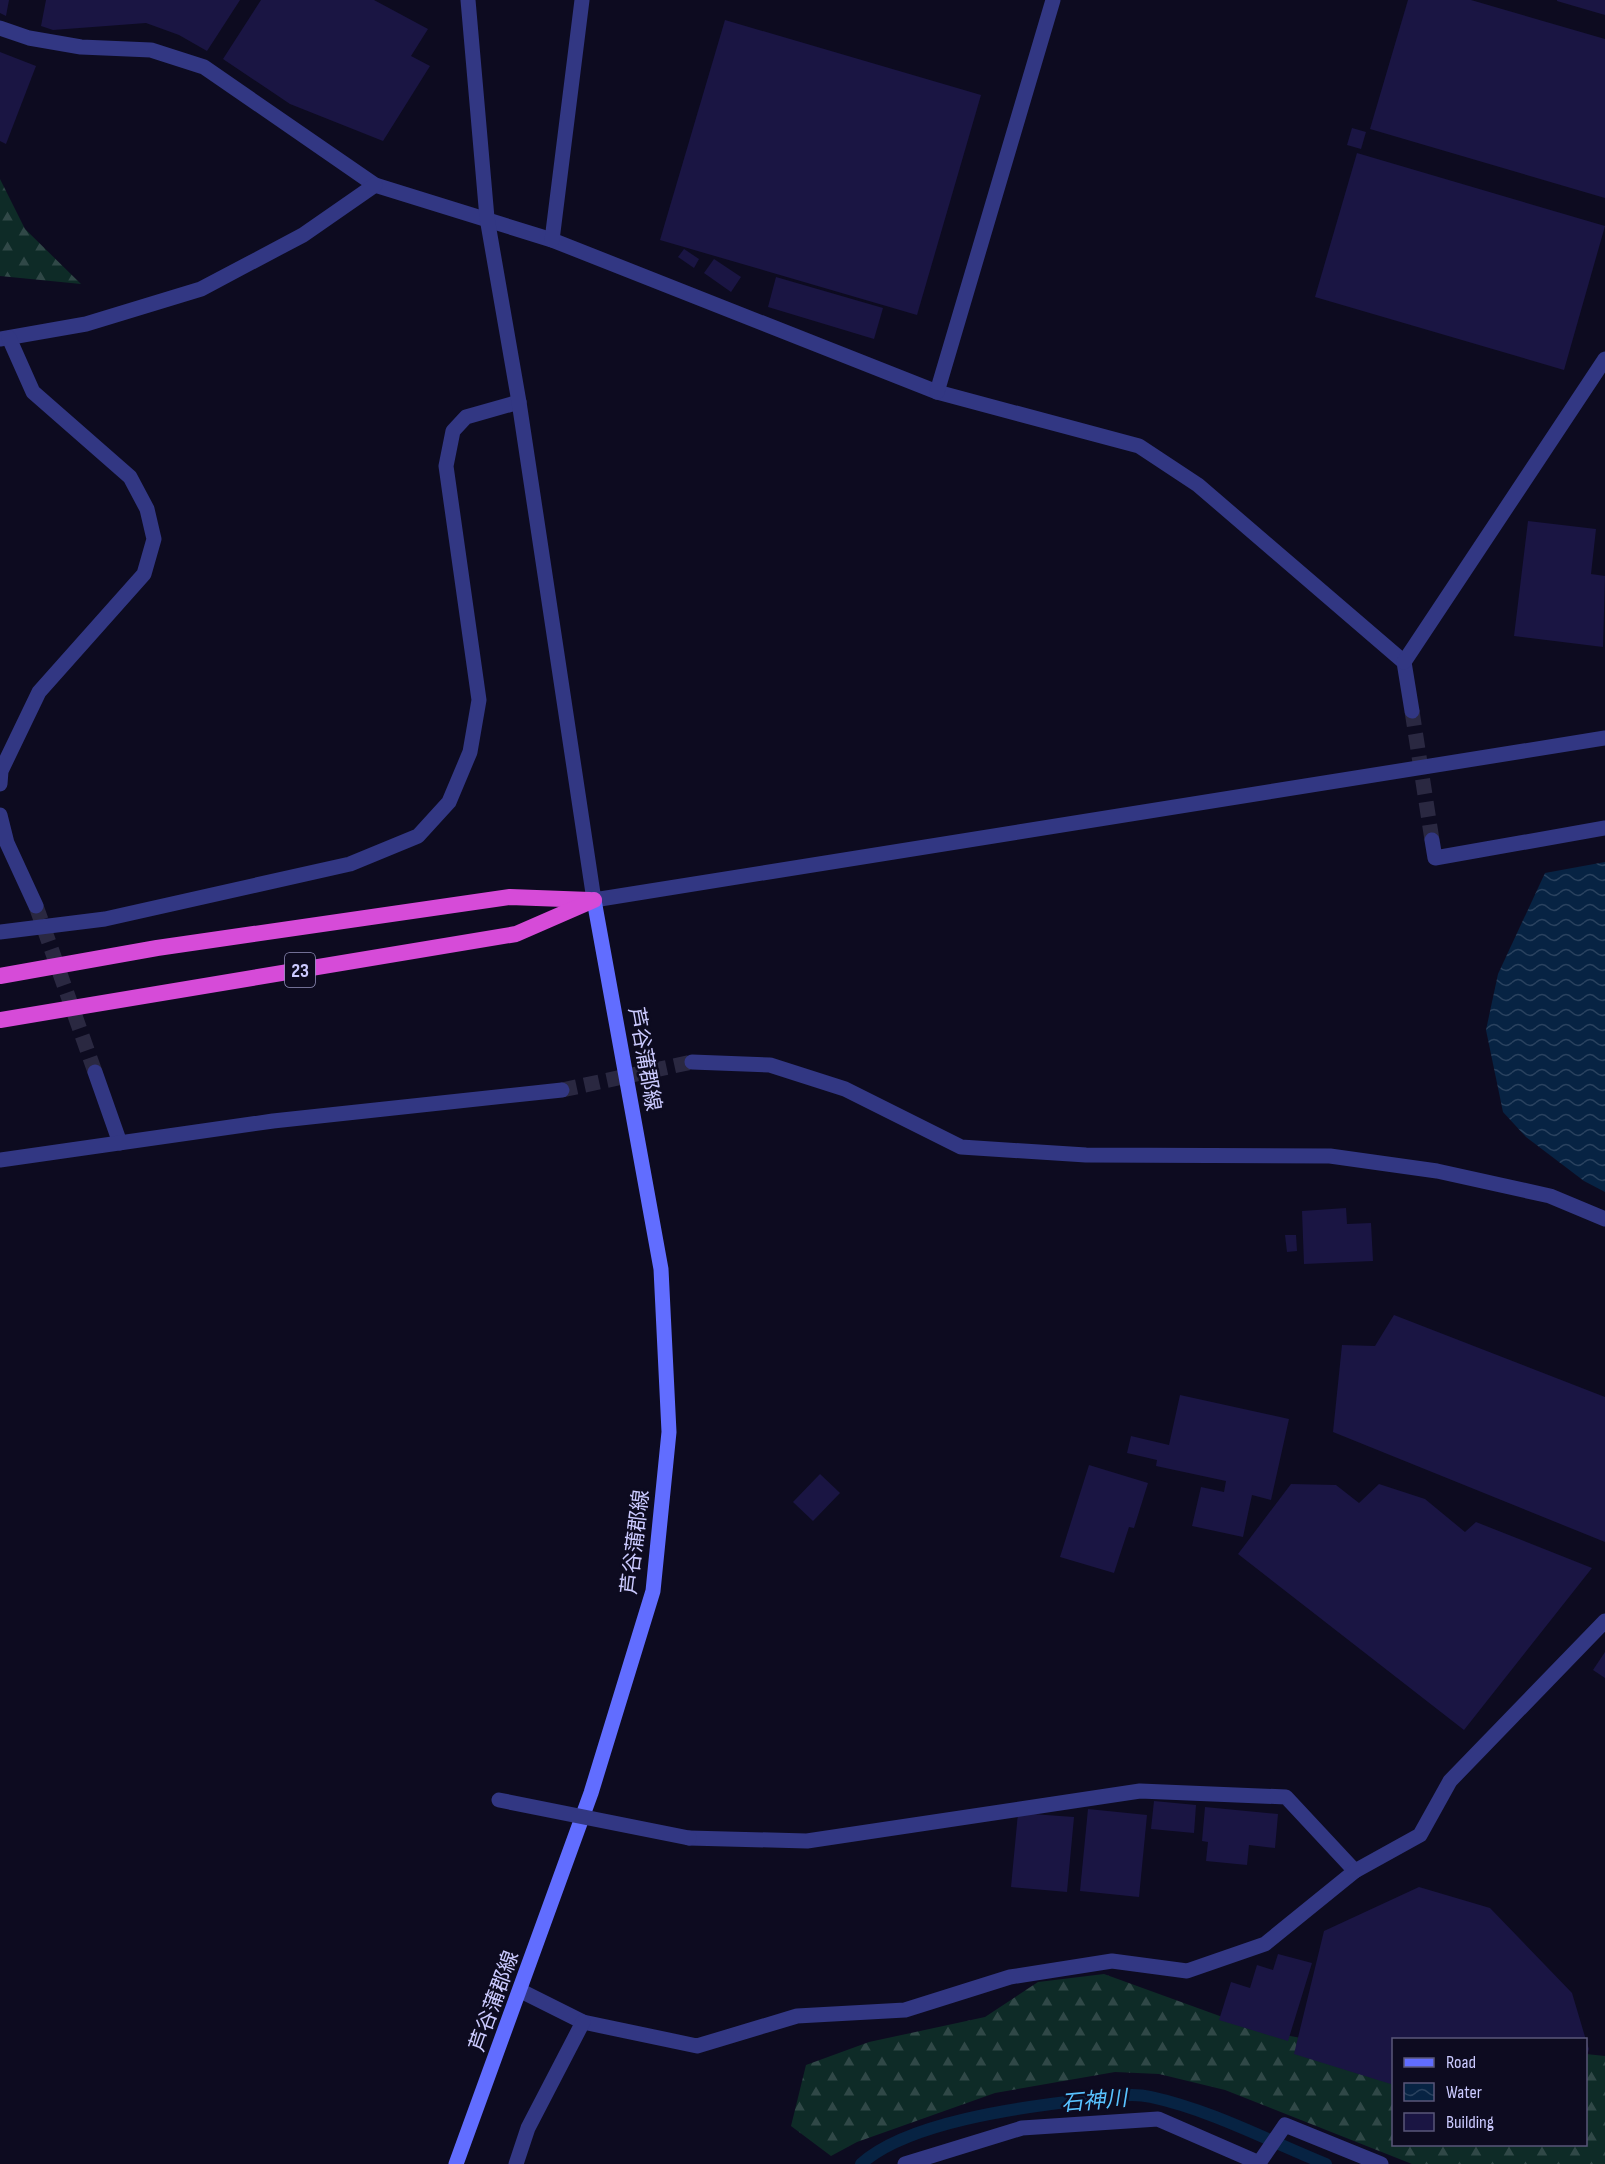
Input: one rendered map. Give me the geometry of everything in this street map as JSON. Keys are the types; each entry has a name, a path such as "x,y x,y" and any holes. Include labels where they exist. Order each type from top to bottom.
{"highway":[{"name":"23","path":"0,976 157,948 510,897 594,900"},
{"name":"23","path":"0,1020 516,934 594,900"}],"main road":[{"name":"芦谷蒲郡線","path":"456,2164 521,1991 591,1793 653,1591 669,1432 662,1269 594,900"}],"street":[{"path":"468,0 487,218 519,402 594,900 1605,738"},
{"path":"552,240 582,0"},
{"path":"937,392 1053,0"},
{"path":"0,28 29,38 81,47 151,50 204,66 375,185 552,240 937,392 1140,446 1198,485 1404,662 1412,711"},
{"path":"0,784 1,771 14,740 39,692 144,574 154,539 147,509 130,477 33,392 5,338 86,324 201,289 303,235 375,185"},
{"path":"1404,662 1605,359"},
{"path":"0,932 105,919 350,864 418,836 449,802 470,752 479,700 446,466 453,431 466,417 519,402"},
{"path":"0,815 7,843 36,906"},
{"path":"1432,840 1435,858 1605,828"},
{"path":"692,1062 770,1065 845,1089 961,1147 1086,1155 1330,1156 1437,1171 1550,1196 1605,1219"},
{"path":"95,1072 120,1143"},
{"path":"0,1160 273,1122 562,1090"},
{"path":"521,1991 583,2022 697,2046 797,2016 905,2010 1010,1977 1112,1960 1187,1971 1265,1944 1354,1871 1420,1835 1450,1781 1605,1621"},
{"path":"500,1800 689,1838 807,1841 1140,1791 1286,1797 1354,1871"},
{"path":"516,2164 528,2128 583,2022"},
{"path":"905,2164 1022,2128 1158,2119 1259,2163 1285,2125 1381,2164"}],"green space":[{"path":"0,179 25,229 81,284 0,276"},
{"path":"1104,1974 1261,2031 1392,2054 1392,2146 1587,2146 1587,2054 1605,2056 1605,2164 1412,2164 1225,2090 1159,2074 1115,2072 995,2093 857,2142 831,2156 791,2126 806,2065 869,2042 985,2017 1038,1982"}],"water":[{"path":"1605,862 1605,1192 1584,1181 1526,1137 1503,1112 1486,1030 1498,974 1545,873"}],"building":[{"path":"0,0 9,0 6,16 0,13"},
{"path":"46,0 240,0 207,51 179,35 146,23 53,30 41,26"},
{"path":"261,0 374,0 428,29 411,56 430,66 383,141 290,104 223,59"},
{"path":"1408,0 1471,0 1605,39 1605,198 1370,129"},
{"path":"1557,0 1605,0 1605,15 1557,1"},
{"path":"725,20 981,95 917,315 660,240"},
{"path":"0,52 36,66 6,144 0,141"},
{"path":"1352,128 1366,132 1361,149 1347,145"},
{"path":"1357,153 1605,226 1564,370 1315,297"},
{"path":"684,249 699,259 694,268 678,257"},
{"path":"714,259 741,277 731,292 704,273"},
{"path":"776,277 883,308 874,339 768,307"},
{"path":"1528,521 1596,529 1591,574 1605,576 1603,647 1514,636"},
{"path":"1346,1208 1347,1224 1371,1223 1373,1261 1304,1264 1302,1211"},
{"path":"1285,1235 1296,1235 1297,1251 1287,1252"},
{"path":"1394,1315 1605,1397 1605,1542 1333,1432 1342,1345 1375,1346"},
{"path":"1180,1395 1289,1419 1271,1500 1252,1495 1243,1537 1192,1526 1201,1487 1224,1492 1226,1481 1156,1466 1157,1460 1127,1453 1131,1436 1169,1445"},
{"path":"1089,1465 1148,1483 1134,1528 1129,1527 1114,1573 1060,1557"},
{"path":"820,1474 840,1493 813,1521 793,1502"},
{"path":"1291,1484 1336,1485 1359,1503 1379,1484 1425,1499 1465,1532 1476,1522 1592,1568 1464,1730 1238,1554"},
{"path":"1605,1652 1605,1678 1593,1670"},
{"path":"1154,1801 1196,1805 1194,1833 1151,1829"},
{"path":"1205,1807 1278,1814 1275,1848 1249,1845 1247,1865 1206,1861 1208,1842 1202,1841"},
{"path":"1088,1809 1147,1815 1139,1897 1080,1891"},
{"path":"1018,1813 1074,1817 1067,1892 1011,1887"},
{"path":"1419,1887 1490,1908 1572,1993 1585,2038 1392,2038 1392,2084 1294,2054 1324,1931"},
{"path":"1278,1954 1312,1963 1288,2041 1219,2020 1231,1982 1250,1988 1257,1965 1273,1970"}],"waterway":[{"name":"石神川","path":"861,2164 881,2149 907,2137 966,2119 1029,2107 1134,2095 1151,2097 1196,2110 1326,2164"}],"tunnel":[{"path":"1412,711 1432,840"},
{"path":"36,906 95,1072"},
{"path":"562,1090 692,1062"}]}
